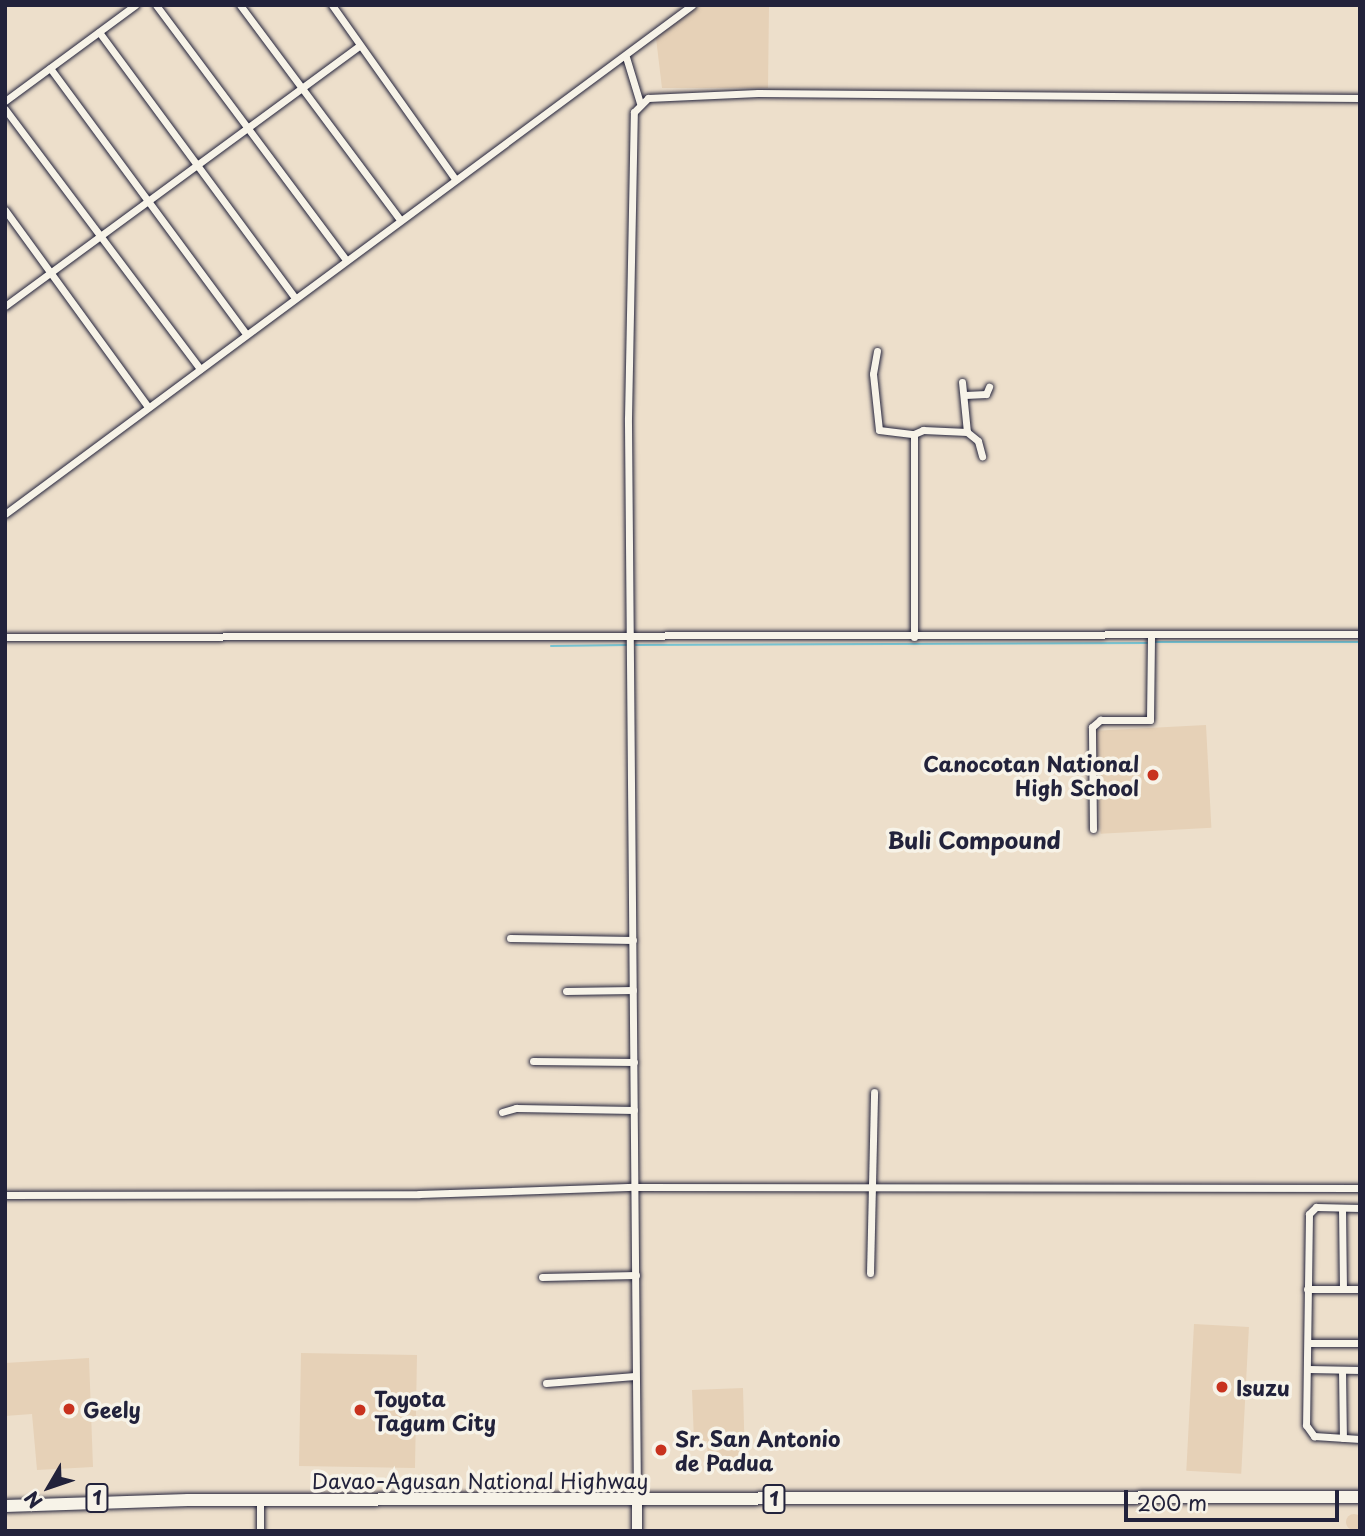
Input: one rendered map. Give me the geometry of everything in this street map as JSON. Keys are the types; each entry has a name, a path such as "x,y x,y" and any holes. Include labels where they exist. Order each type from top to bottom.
{"highway":[{"name":"Davao-Agusan National Highway","path":"5,1499 38,1502 1360,1497"},
{"name":"Davao-Agusan National Highway","path":"5,1506 38,1502"}],"street":[{"path":"5,101 135,5"},
{"path":"156,5 346,260"},
{"path":"240,5 400,220"},
{"path":"332,5 456,180"},
{"path":"5,514 400,220 626,57 692,5"},
{"path":"99,32 295,298"},
{"path":"5,306 359,46"},
{"path":"626,57 640,103"},
{"path":"50,68 246,334"},
{"path":"637,1531 629,346 634,112 640,103 679,94 1360,98"},
{"path":"5,109 200,369"},
{"path":"5,211 148,407"},
{"path":"877,351 873,374 879,430 914,434 923,430 967,432 978,441 982,456"},
{"path":"962,382 967,432"},
{"path":"965,395 986,394 989,387"},
{"path":"914,434 915,637"},
{"path":"5,637 632,638 1360,634"},
{"path":"1093,829 1092,727 1100,720 1150,720 1151,635"},
{"path":"510,938 633,940"},
{"path":"566,991 633,990"},
{"path":"533,1061 634,1062"},
{"path":"870,1273 874,1092"},
{"path":"502,1112 516,1108 634,1110"},
{"path":"5,1195 419,1194 635,1187 1360,1188"},
{"path":"1360,1208 1316,1207 1309,1214 1307,1289 1307,1430 1314,1436 1360,1439"},
{"path":"1342,1208 1343,1289"},
{"path":"542,1277 636,1275"},
{"path":"1307,1289 1360,1289"},
{"path":"1308,1343 1360,1343"},
{"path":"1308,1369 1360,1370"},
{"path":"1342,1370 1343,1438"},
{"path":"546,1383 635,1376"},
{"path":"260,1500 260,1531"}],"shaded area":[{"path":"700,5 769,5 768,88 662,88 656,38"},
{"name":"Canocotan National High School","path":"1206,725 1211,828 1101,834 1095,731"},
{"name":"Isuzu","path":"1194,1324 1249,1327 1241,1474 1186,1471"},
{"name":"Toyota Tagum City","path":"301,1353 417,1355 415,1468 299,1466"},
{"path":"89,1358 93,1467 37,1470 32,1414 5,1416 5,1363"},
{"path":"743,1388 745,1464 708,1465 707,1441 694,1441 692,1390"},
{"path":"1354,1514 1360,1516 1360,1528 1354,1530 1348,1528 1346,1522 1348,1516"}],"waterway":[{"path":"1155,642 1360,642"},
{"path":"636,645 1147,643"},
{"path":"551,646 627,645"}],"place":[{"name":"Canocotan National High School","path":"1153,775"},
{"name":"Isuzu","path":"1222,1387"},
{"name":"Geely","path":"69,1409"},
{"name":"Toyota Tagum City","path":"360,1410"},
{"name":"Sr. San Antonio de Padua","path":"661,1450"}],"district":[{"name":"Buli Compound","path":"974,840"}]}
